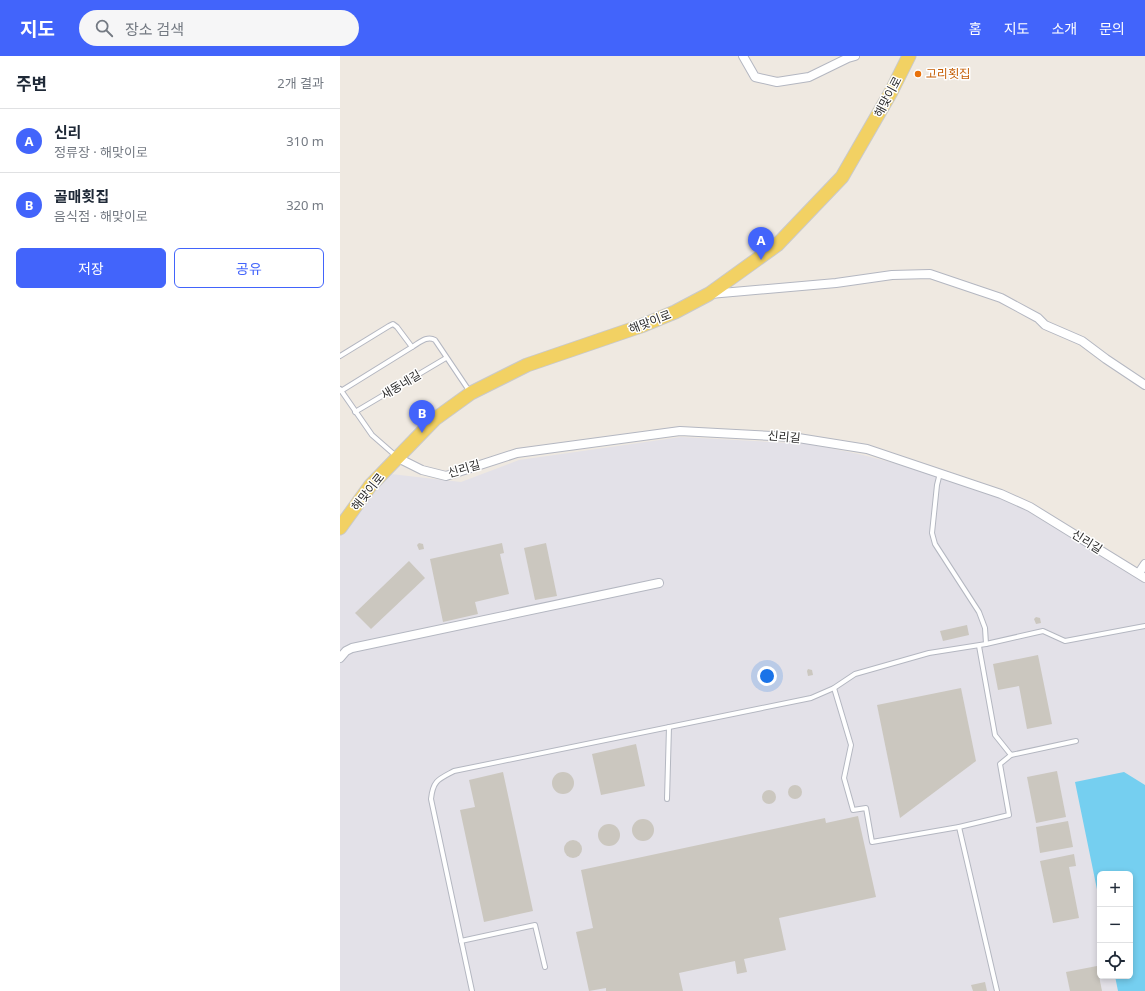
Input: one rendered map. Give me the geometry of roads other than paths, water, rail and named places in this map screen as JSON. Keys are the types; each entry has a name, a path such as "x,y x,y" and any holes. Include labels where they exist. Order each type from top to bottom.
{"main road":[{"name":"해맞이로","path":"340,528 370,486 435,419 471,393 527,365 641,326 675,312 709,294 777,245 842,177 891,92 909,56"}],"street":[{"path":"743,56 755,77 777,82 809,77 855,56"},
{"path":"709,294 829,284 892,275 930,274 1001,298 1038,318 1045,325 1082,341 1145,385"},
{"name":"신리길","path":"398,458 422,470 446,476 517,453 680,431 800,438 867,449 1001,494 1030,507 1142,576 1145,564"},
{"path":"340,658 346,651 352,648 659,583"}],"lane":[{"path":"340,356 393,324 412,347"},
{"path":"398,458 372,435 341,390 427,338 431,338 435,340 471,393"},
{"name":"새동네길","path":"355,412 446,358"},
{"path":"940,473 937,485 932,533 935,544 979,612 985,628 986,644"},
{"path":"472,991 431,798 432,788 439,779 454,771 811,698 834,688 855,674 929,654 979,646 1043,631 1065,641 1145,626"},
{"path":"979,646 995,735 1011,755"},
{"path":"834,688 851,745 844,778 853,810 866,808 872,842 959,827 1009,815 1000,764 1011,755 1076,741"},
{"path":"667,798 668,727"},
{"path":"959,827 997,991"},
{"path":"461,941 534,925 545,967"}],"water":[{"path":"1124,772 1145,785 1145,991 1118,991 1116,979 1133,979 1133,871 1097,871 1097,889 1075,782"}],"place":[{"name":"고리횟집","path":"918,74"},
{"name":"신리","path":"761,260"},
{"name":"골매횟집","path":"422,433"}]}
